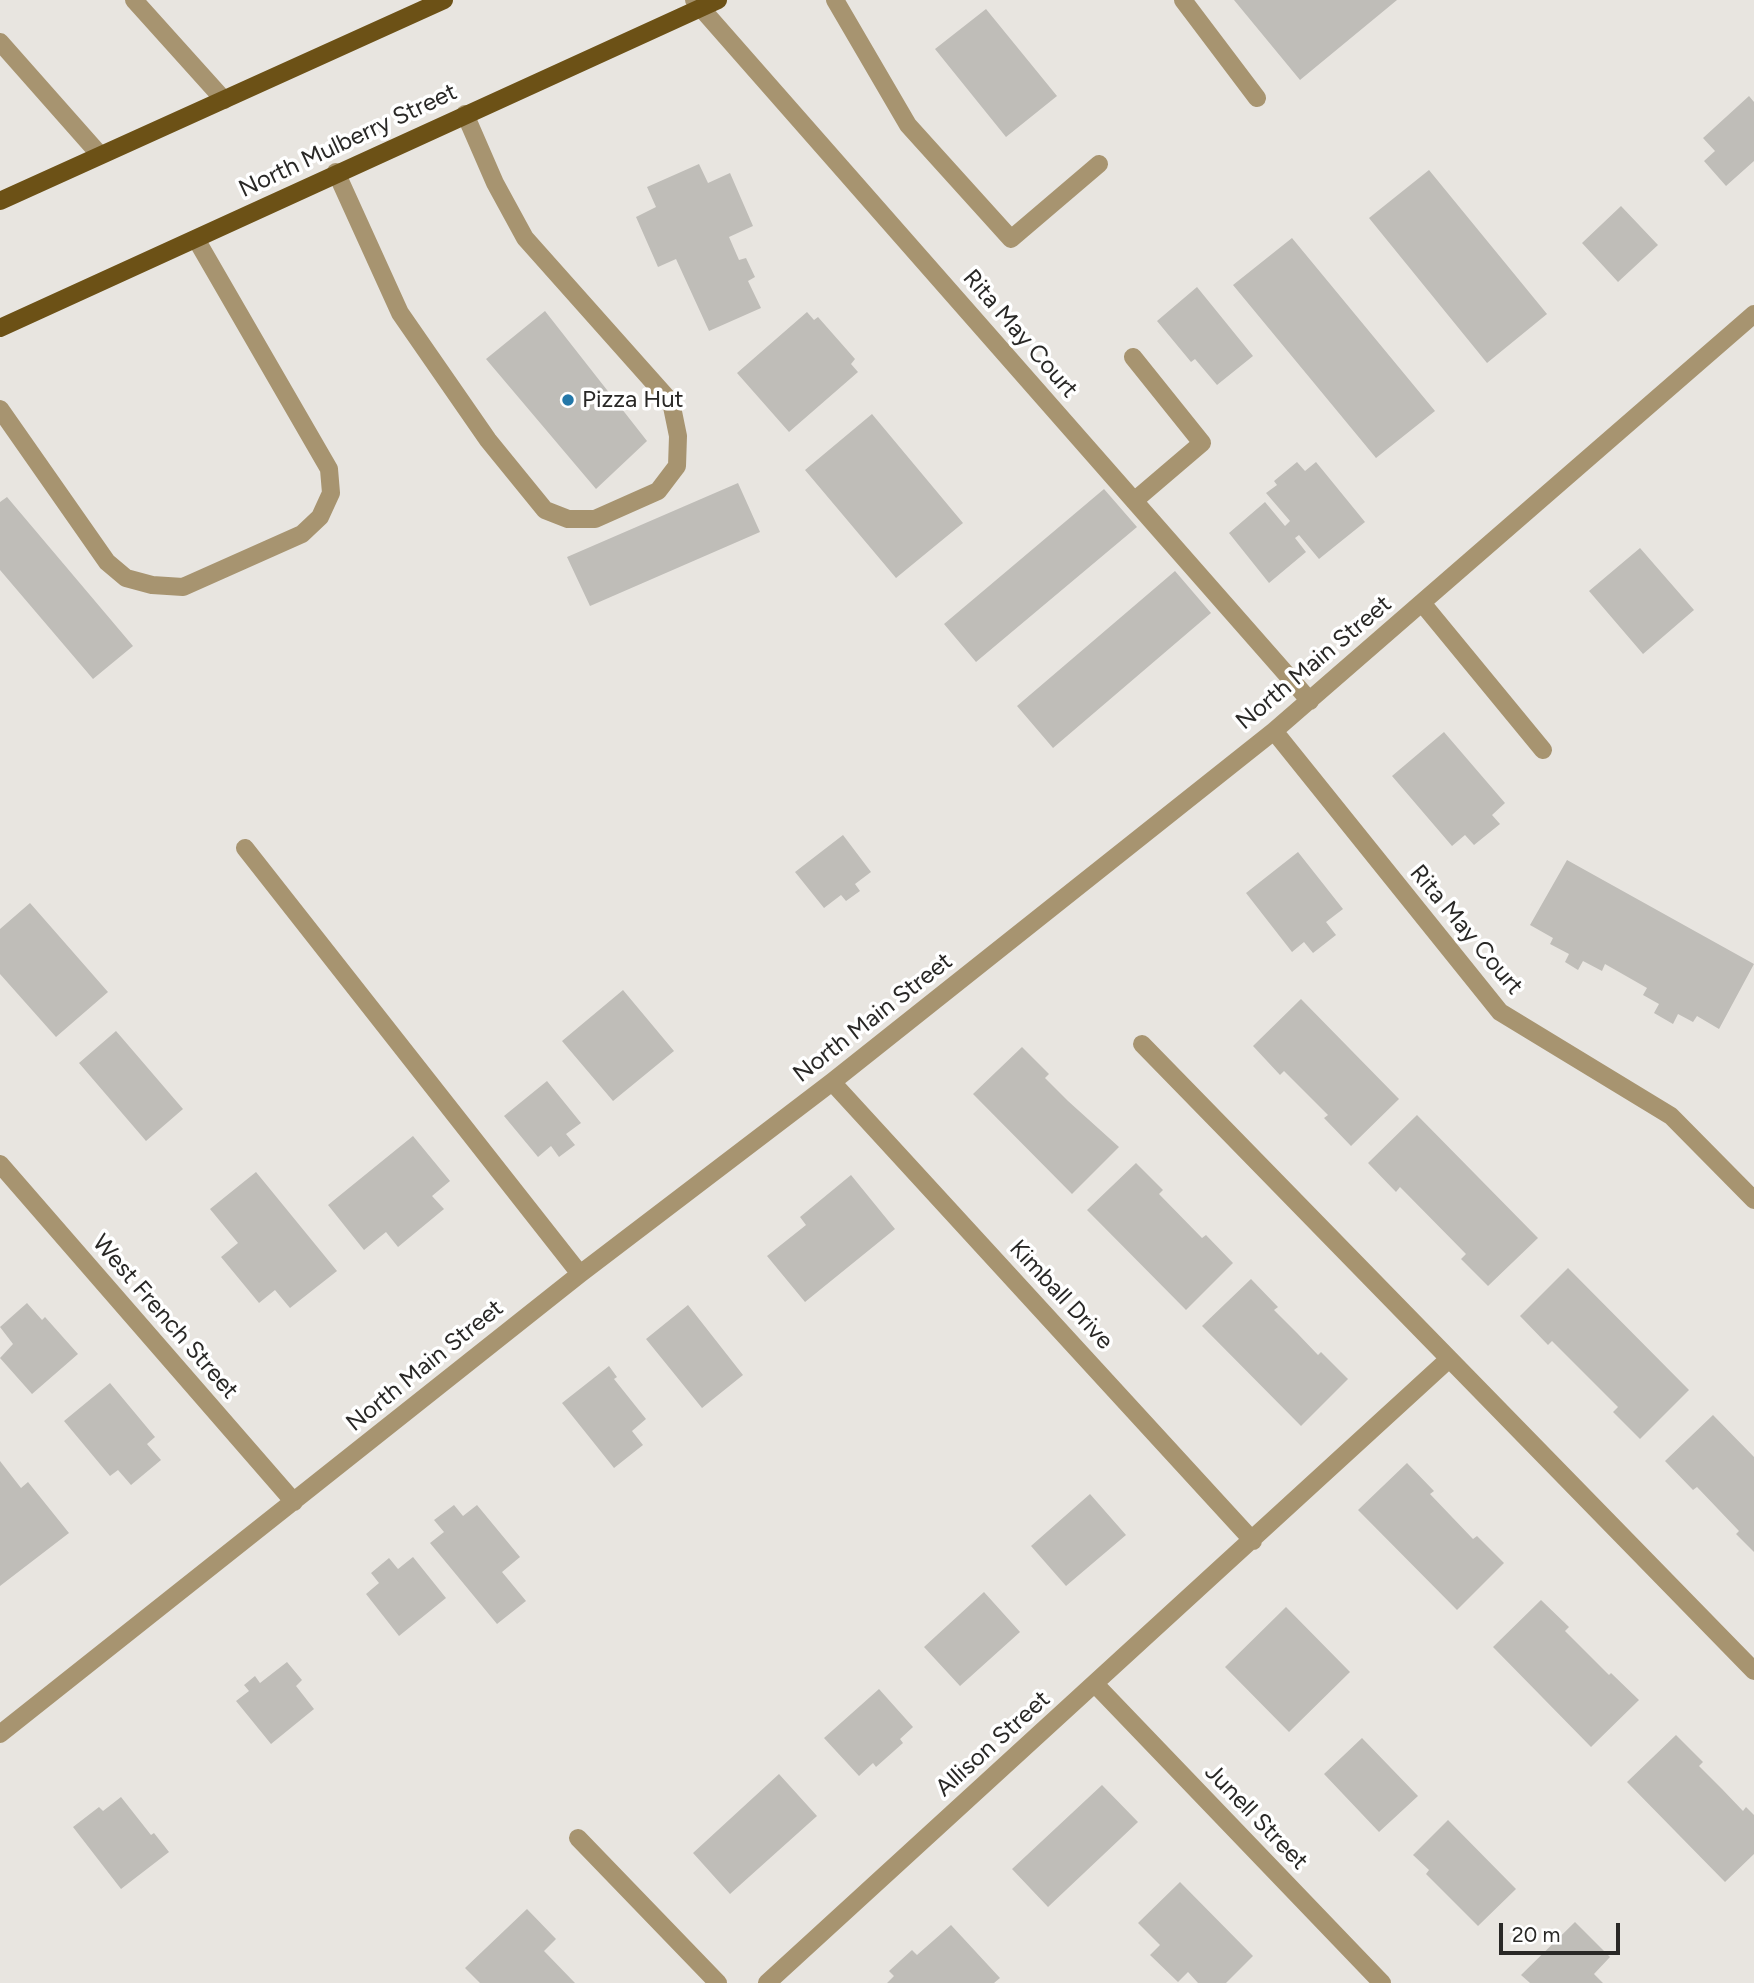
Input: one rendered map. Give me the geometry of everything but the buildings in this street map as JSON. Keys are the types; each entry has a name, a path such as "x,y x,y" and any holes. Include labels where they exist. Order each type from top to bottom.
{"main road":[{"path":"0,201 444,0"},
{"name":"North Mulberry Street","path":"0,328 466,114 697,4 718,0"}],"street":[{"path":"134,0 224,100"},
{"path":"835,0 908,125 1011,239 1099,164"},
{"path":"1183,0 1257,98"},
{"name":"Rita May Court","path":"697,4 1310,701"},
{"path":"0,42 100,155"},
{"path":"336,172 400,313 488,440 545,510 568,519 595,519 621,509 658,491 677,466 678,436 670,402 525,238 495,183 466,114"},
{"path":"0,410 107,562 126,578 152,585 183,587 302,534 320,517 331,493 329,469 195,239"},
{"name":"North Main Street","path":"0,1734 580,1274 832,1082 1274,731 1754,314"},
{"path":"1133,357 1202,443 1134,501"},
{"path":"1422,603 1543,750"},
{"name":"Rita May Court","path":"1274,731 1500,1012 1671,1116 1754,1200"},
{"path":"245,848 580,1274"},
{"path":"1142,1045 1754,1671"},
{"name":"Kimball Drive","path":"832,1082 1253,1541"},
{"name":"West French Street","path":"0,1164 294,1502"},
{"name":"Allison Street","path":"767,1983 1449,1359"},
{"name":"Junell Street","path":"1095,1684 1382,1983"},
{"path":"579,1838 718,1983"}],"place":[{"name":"Pizza Hut","path":"568,400"}]}
